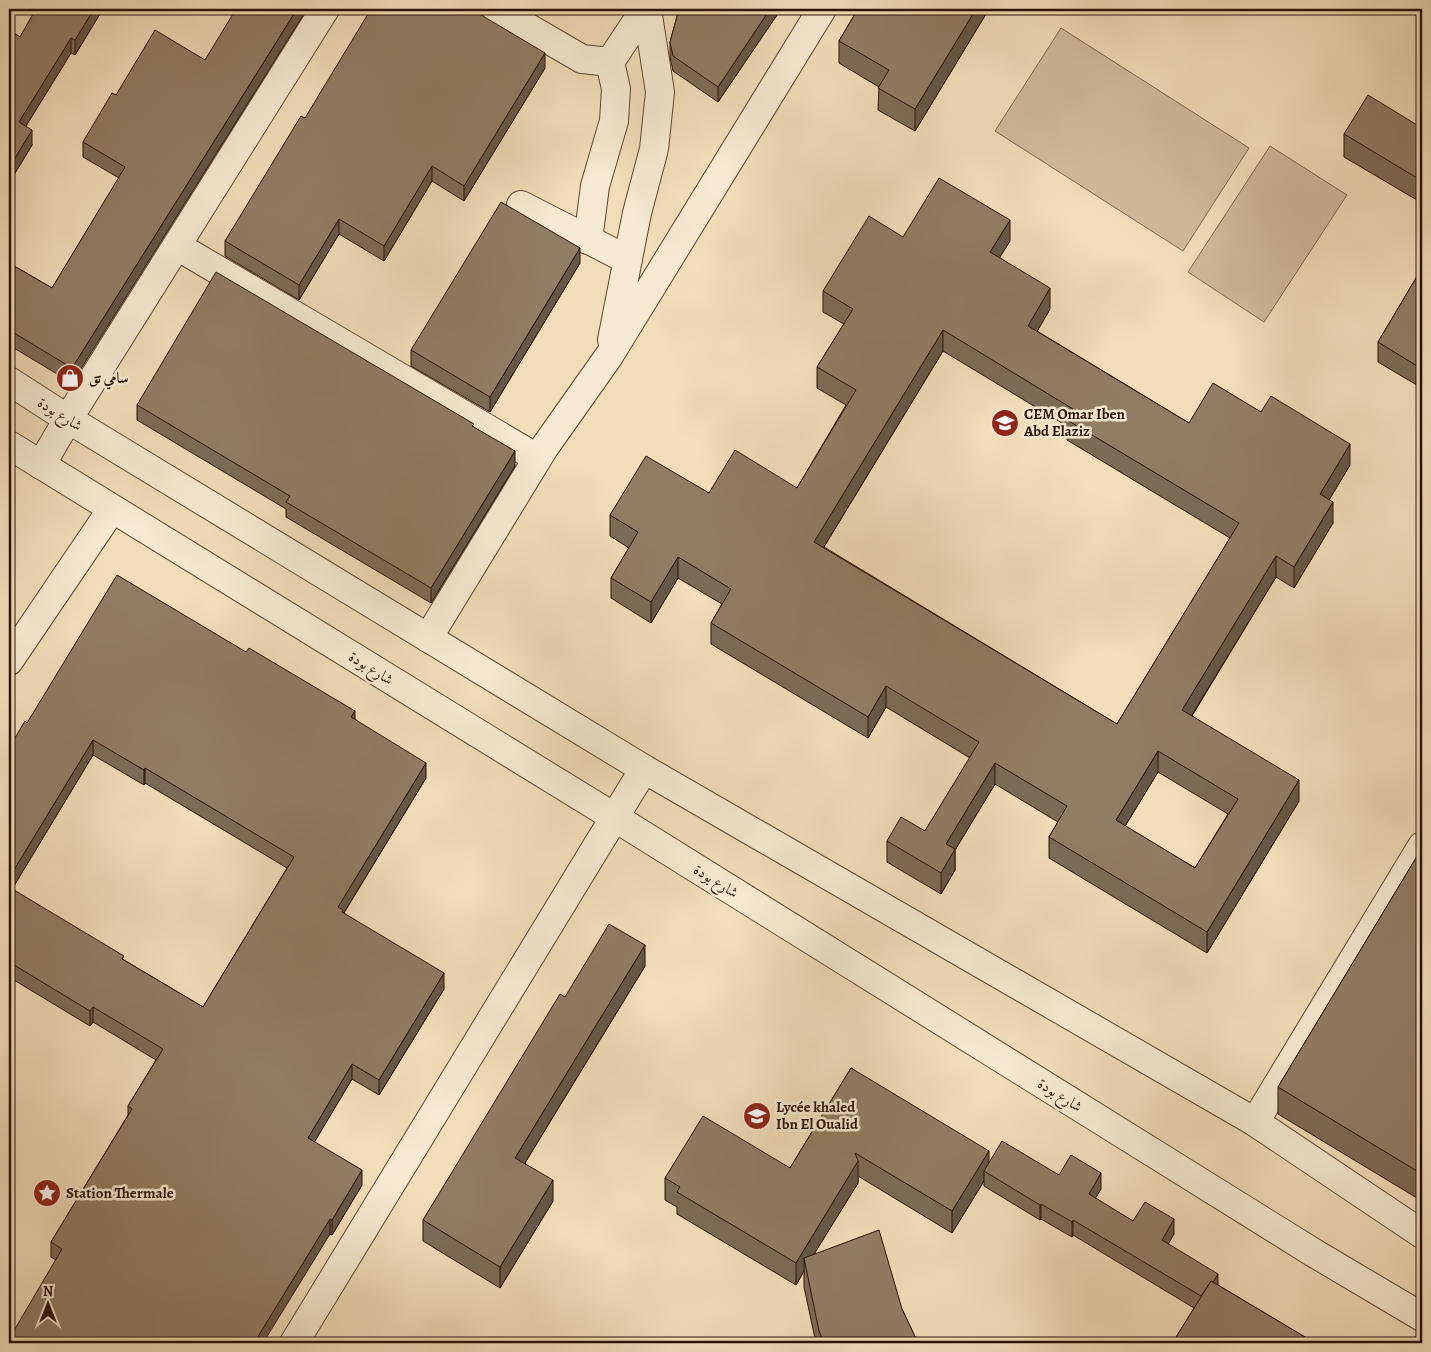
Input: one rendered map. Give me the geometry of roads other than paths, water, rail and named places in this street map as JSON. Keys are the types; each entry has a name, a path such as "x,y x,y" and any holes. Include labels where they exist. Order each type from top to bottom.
{"street":[{"path":"41,465 325,9"},
{"path":"496,9 582,59 610,62"},
{"path":"588,240 595,186 614,121 616,88 610,62 646,9"},
{"path":"609,356 637,213 654,149 660,92 646,9"},
{"path":"428,638 537,458 609,356 822,9"},
{"path":"521,205 628,260"},
{"path":"177,246 537,458"},
{"name":"شارع بودة","path":"9,381 68,419 644,769 1255,1122 1422,1234"},
{"name":"شارع بودة","path":"9,445 1306,1248 1422,1317"},
{"path":"9,660 112,509"},
{"path":"294,1343 644,769"},
{"path":"1255,1122 1421,850"}],"place":[{"name":"سامي تق","path":"70,378"},
{"name":"CEM Omar Iben Abd Elaziz","path":"1005,423"},
{"name":"Lycée khaled Ibn El Oualid","path":"757,1116"},
{"name":"Station Thermale","path":"47,1193"}]}
